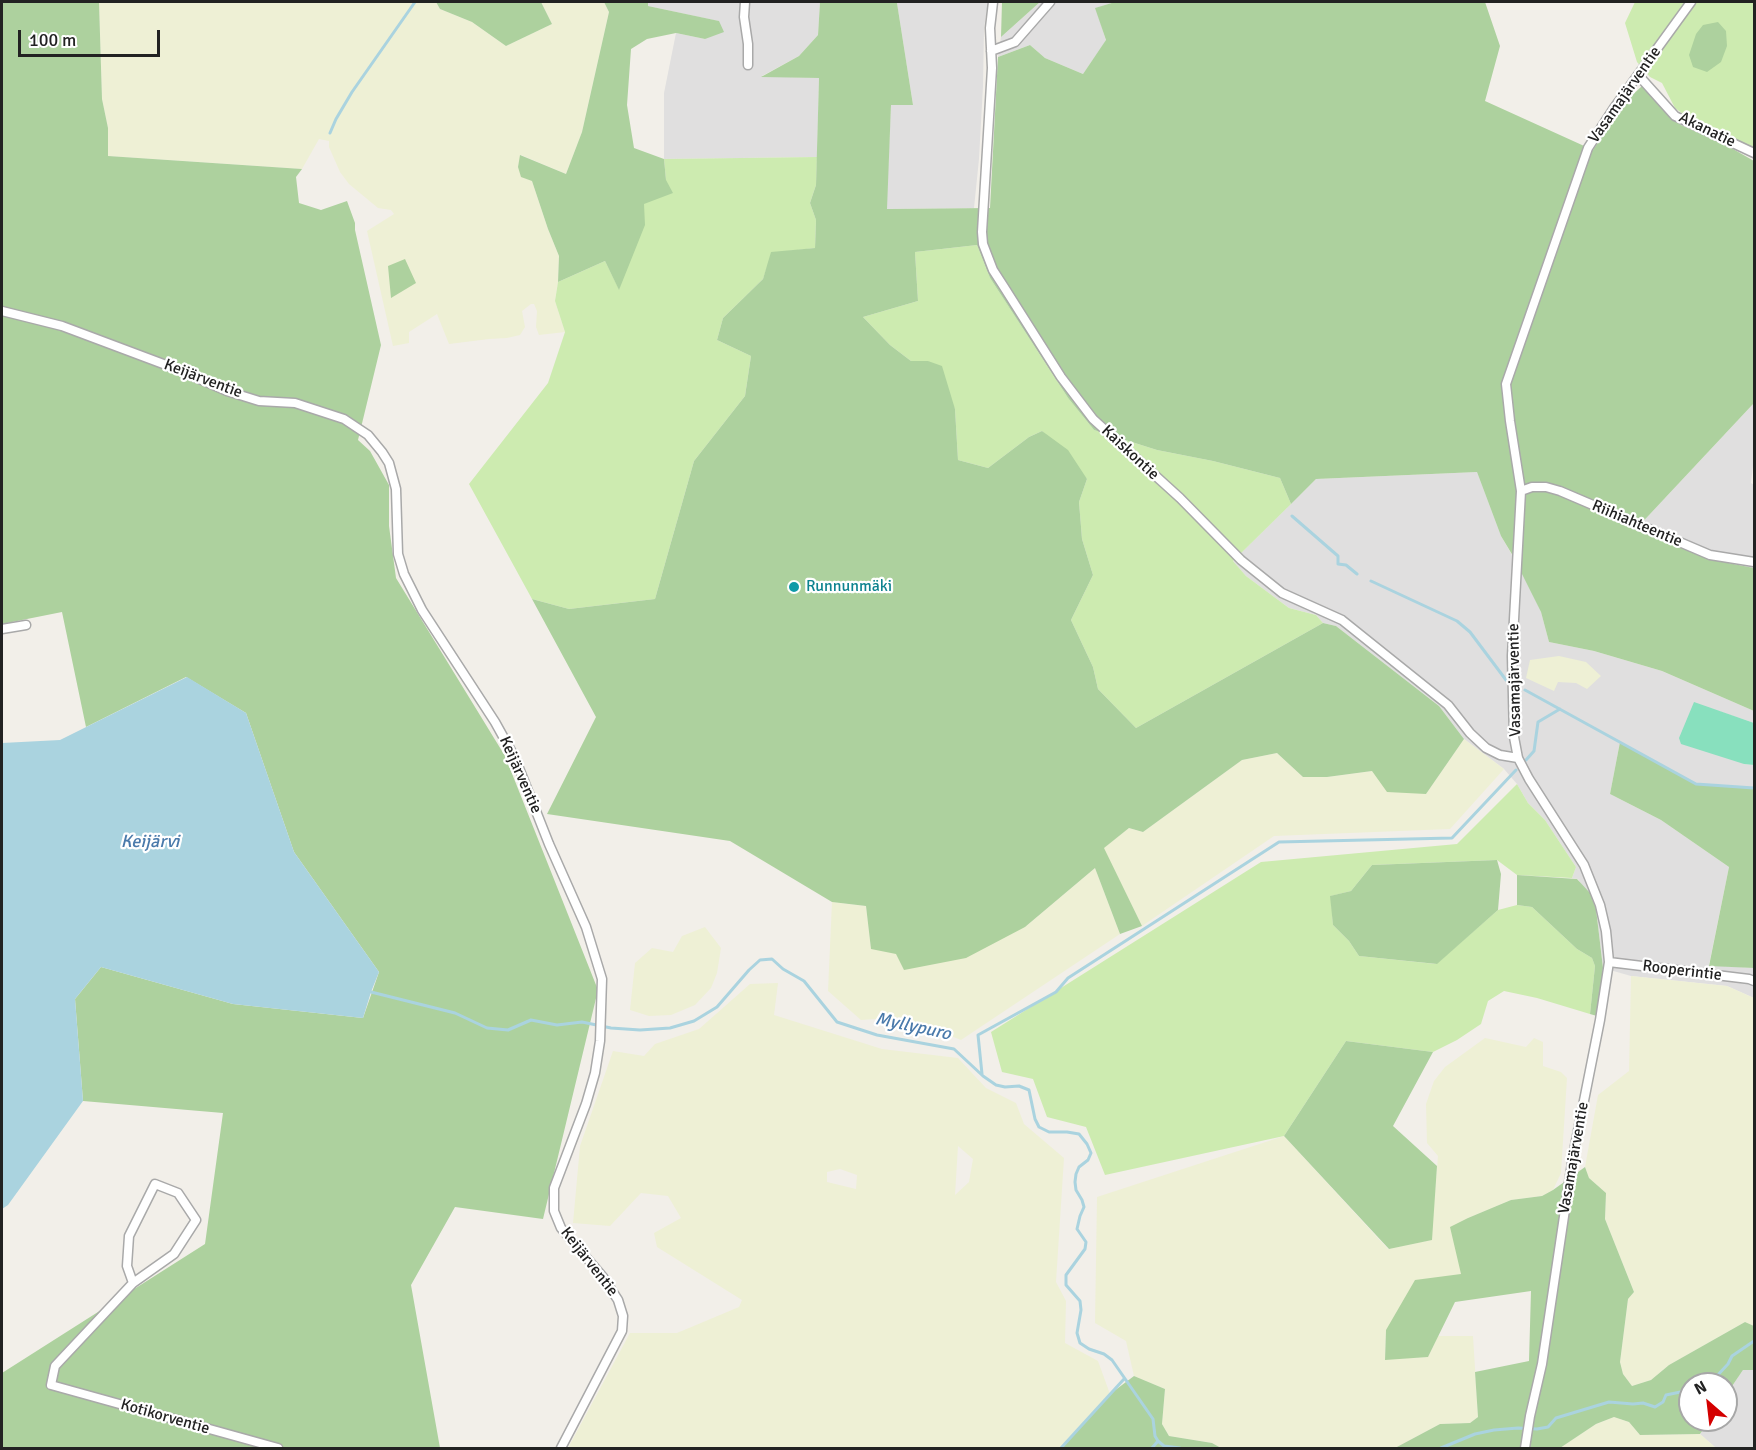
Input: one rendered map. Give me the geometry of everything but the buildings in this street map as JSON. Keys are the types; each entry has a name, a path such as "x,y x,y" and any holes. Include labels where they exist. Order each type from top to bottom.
{"street":[{"path":"745,2 748,65"},
{"name":"Kaiskontie","path":"993,2 990,28 992,68 983,244 993,270 1078,399 1093,419 1180,498 1240,560 1282,593 1342,620 1448,705 1470,733 1486,748 1500,755 1518,758"},
{"path":"991,51 1015,42 1050,2"},
{"name":"Vasamajärventie","path":"1525,1449 1542,1364 1573,1156 1604,999 1609,962 1606,931 1600,905 1584,866 1539,797 1518,758 1514,737 1512,656 1521,491 1506,384 1588,148 1614,108 1691,2"},
{"name":"Akanatie","path":"1639,76 1675,116 1755,153"},
{"name":"Keijärventie","path":"2,311 62,326 174,368 214,386 248,397 295,403 344,419 368,435 389,464 396,489 398,554 404,574 422,610 495,722 515,758 549,844 586,927 602,979 600,1041 595,1073 586,1104 554,1188 554,1211 561,1228 603,1277 618,1300 623,1316 622,1331 561,1449"},
{"name":"Riihiahteentie","path":"1521,491 1532,487 1546,487 1560,491 1710,555 1755,562"},
{"path":"2,629 26,625"},
{"name":"Rooperintie","path":"1609,962 1755,981"},
{"path":"155,1184 178,1193 196,1220 174,1254 133,1283 127,1266 129,1236 155,1184"},
{"name":"Kotikorventie","path":"133,1283 55,1366 51,1385 278,1449"}],"shaded area":[{"path":"648,2 820,2 818,35 799,56 762,76 819,78 817,157 664,159 664,93 676,33 705,39 718,21 648,6"},
{"path":"988,2 984,28 979,159 974,208 886,209 891,105 913,105 897,3"},
{"path":"1040,2 1115,2 1096,8 1106,41 1083,74 1045,58 1030,45 998,57 1001,37"},
{"path":"1754,403 1754,457 1751,483 1754,485 1754,568 1708,559 1636,529"},
{"path":"1477,472 1501,536 1526,579 1541,612 1549,642 1594,651 1662,671 1754,711 1754,723 1694,703 1744,764 1754,765 1754,788 1696,784 1620,742 1610,794 1661,820 1729,867 1709,965 1754,968 1754,998 1727,986 1631,976 1603,968 1596,909 1578,879 1572,878 1576,867 1545,820 1528,803 1517,784 1504,769 1464,739 1439,706 1336,626 1323,623 1316,615 1289,608 1246,576 1233,561 1316,479"},
{"path":"1743,1370 1754,1370 1754,1448 1716,1448 1700,1434 1701,1432 1738,1432 1738,1377"}],"green space":[{"path":"2,2 99,2 102,99 108,128 108,156 302,169 296,177 299,203 321,210 347,201 355,223 381,345 358,440 370,451 389,485 389,526 396,578 505,756 598,990 543,1219 455,1207 411,1285 440,1448 2,1448 2,1373 205,1244 223,1113 83,1101 75,999 101,967 233,1004 363,1018 379,972 294,852 246,713 186,677 86,727 62,612 2,624"},
{"path":"99,2 436,2 440,9 472,22 506,46 552,24 541,2 604,2 609,12 582,132 566,174 521,155 518,167 532,181 559,256 555,301 565,332 539,335 536,327 537,311 534,304 531,304 522,311 525,327 520,335 449,344 437,314 409,332 409,343 393,346 367,231 394,214 391,210 378,208 349,184 340,172 329,147 329,141 319,139 302,169 108,156 108,128 102,99"},
{"path":"436,2 541,2 552,24 506,46 472,22 440,9"},
{"path":"604,2 648,2 648,6 719,21 724,32 705,39 676,33 647,39 631,49 627,105 634,148 664,159 666,180 673,193 644,204 645,225 619,290 605,261 558,282 559,256 532,181 521,177 518,167 520,155 566,174 582,132 609,12"},
{"path":"820,2 900,2 897,3 913,105 891,105 887,209 990,208 998,57 1030,45 1045,58 1083,74 1106,40 1095,8 1115,2 1485,2 1500,46 1485,101 1593,150 1624,103 1642,86 1681,125 1726,145 1754,161 1754,403 1636,529 1708,559 1754,568 1754,711 1662,671 1594,651 1549,642 1541,612 1501,536 1477,472 1316,479 1291,504 1280,478 1157,450 1094,430 1068,398 990,278 977,245 915,252 918,301 863,317 890,345 911,361 928,361 942,366 955,409 958,460 988,468 1029,437 1042,431 1068,450 1087,479 1079,502 1082,539 1093,575 1071,620 1093,667 1098,689 1136,728 1323,623 1336,626 1439,706 1464,739 1426,794 1387,792 1372,771 1327,777 1303,777 1277,753 1242,760 1143,832 1129,828 1104,848 1142,926 1120,934 1095,868 1025,927 966,958 904,970 896,954 871,949 866,906 832,902 730,841 547,814 596,717 532,599 569,609 655,599 694,461 745,396 751,356 717,340 723,318 763,279 771,252 815,248 816,220 810,203 816,185 819,78 761,77 799,56 818,35"},
{"path":"1002,2 1040,2 1001,37"},
{"path":"1635,2 1754,2 1754,148 1691,120 1675,108 1662,83 1650,77 1637,62 1625,23"},
{"path":"1718,22 1726,31 1727,46 1721,62 1707,72 1693,67 1689,55 1696,34 1703,25"},
{"path":"817,157 816,185 810,203 816,220 815,248 772,253 763,279 723,318 717,340 751,356 745,396 694,461 655,599 569,609 532,599 469,484 548,383 565,332 555,301 558,282 605,261 619,289 644,211 643,204 666,180 664,159"},
{"path":"977,245 990,278 1068,398 1094,430 1157,450 1280,478 1291,504 1233,561 1246,576 1289,608 1316,615 1323,623 1136,728 1098,689 1093,667 1071,620 1093,575 1082,539 1079,502 1087,479 1042,431 1029,437 988,468 958,460 955,409 928,361 911,361 890,345 863,317 918,301 915,252"},
{"path":"405,259 416,283 391,298 388,266"},
{"path":"1559,656 1586,662 1601,676 1587,689 1576,683 1558,682 1554,691 1526,678 1530,660"},
{"path":"1694,702 1754,723 1754,765 1744,764 1681,744 1679,738"},
{"path":"1464,739 1504,769 1450,829 1274,836 1142,926 1103,848 1129,828 1143,832 1242,760 1277,753 1303,777 1327,777 1372,771 1426,794"},
{"path":"1620,742 1696,784 1754,788 1754,968 1709,966 1729,867 1661,820 1610,794"},
{"path":"1517,784 1528,803 1545,820 1576,867 1572,878 1517,875 1497,860 1372,865 1351,891 1331,896 1333,925 1349,941 1359,956 1436,964 1498,910 1517,905 1532,907 1577,949 1592,958 1595,966 1590,1014 1504,991 1488,1001 1481,1024 1433,1052 1346,1041 1284,1136 1105,1175 1086,1127 1047,1117 1033,1079 1002,1072 991,1032 1261,862 1457,844"},
{"path":"1497,860 1501,874 1498,910 1437,964 1359,956 1349,941 1333,925 1330,896 1351,891 1372,865"},
{"path":"1095,868 1120,934 961,1040 904,1017 861,1020 828,991 832,902 866,906 871,948 1025,927"},
{"path":"1517,875 1577,879 1590,893 1596,909 1603,968 1597,1016 1590,1014 1595,966 1592,958 1577,949 1532,907 1517,905"},
{"path":"705,927 721,948 717,973 711,988 695,1005 671,1015 649,1016 630,1010 635,963 652,948 673,952 682,936"},
{"path":"1631,976 1727,986 1754,998 1754,1326 1745,1322 1669,1365 1651,1380 1632,1386 1623,1374 1620,1362 1628,1299 1634,1292 1605,1219 1606,1193 1589,1178 1585,1167 1598,1095 1629,1071"},
{"path":"778,983 774,1015 882,1049 958,1058 986,1088 1016,1103 1024,1124 1064,1158 1056,1282 1066,1301 1065,1343 1098,1361 1110,1394 1061,1448 568,1448 630,1333 677,1333 739,1307 742,1300 657,1247 654,1233 681,1218 668,1196 641,1193 610,1226 573,1223 580,1146 613,1051 644,1056 655,1044 699,1029 750,984","holes":["958,1146 973,1159 969,1182 955,1195","840,1169 857,1175 856,1189 827,1182 827,1172"]},
{"path":"1485,1038 1526,1047 1534,1038 1543,1042 1543,1066 1561,1072 1567,1078 1561,1173 1553,1190 1542,1196 1511,1200 1468,1218 1461,1274 1386,1330 1385,1359 1428,1357 1438,1336 1473,1336 1478,1417 1470,1423 1440,1424 1395,1448 1221,1448 1212,1443 1169,1436 1162,1424 1165,1389 1134,1376 1126,1341 1095,1323 1097,1197 1284,1136 1388,1249 1431,1240 1438,1156 1427,1143 1426,1104 1434,1081 1445,1067"},
{"path":"1346,1041 1433,1052 1393,1126 1437,1166 1432,1240 1389,1249 1284,1136"},
{"path":"1585,1167 1589,1178 1606,1193 1605,1219 1634,1292 1628,1299 1620,1362 1623,1374 1632,1386 1651,1380 1669,1365 1745,1322 1754,1326 1754,1370 1743,1370 1738,1377 1738,1372 1678,1372 1678,1432 1701,1432 1700,1434 1640,1435 1629,1422 1614,1417 1596,1424 1560,1448 1395,1448 1440,1424 1470,1423 1478,1417 1475,1372 1529,1361 1531,1291 1455,1302 1428,1357 1385,1360 1386,1330 1415,1280 1461,1274 1450,1227 1511,1200 1542,1196"},
{"path":"1134,1376 1165,1389 1162,1424 1169,1436 1212,1443 1221,1448 1061,1448 1110,1394"},
{"path":"1614,1417 1629,1422 1640,1435 1700,1434 1716,1448 1560,1448 1596,1424"}],"water":[{"name":"Keijärvi","path":"187,677 246,713 294,852 379,972 363,1018 233,1004 101,967 75,999 83,1101 8,1205 2,1209 2,743 60,740"}],"waterway":[{"path":"330,133 352,92 415,2"},
{"path":"1292,516 1338,556 1338,564 1346,565 1357,574"},
{"path":"1371,581 1457,621 1470,632 1506,680"},
{"path":"1525,690 1696,784 1754,788"},
{"path":"1526,760 1534,751 1538,722 1560,709"},
{"path":"982,1074 978,1035 1056,992 1068,978 1279,842 1452,838 1516,770"},
{"name":"Myllypuro","path":"371,992 455,1013 487,1028 508,1030 531,1020 557,1025 582,1022 611,1028 640,1030 670,1028 694,1021 717,1007 760,960 772,959 783,969 804,981 837,1022 877,1035 954,1049 996,1085 1019,1086 1029,1090 1039,1127 1049,1132 1079,1134 1091,1153 1088,1160 1079,1167 1075,1182 1084,1207 1077,1229 1086,1242 1085,1249 1066,1275 1066,1285 1080,1301 1081,1310 1077,1333 1080,1343 1112,1360 1153,1419 1155,1436 1158,1441 1164,1446 1180,1448"},
{"name":"Myllypuro","path":"1721,1372 1732,1356 1754,1341"},
{"path":"1061,1448 1124,1379"},
{"name":"Myllypuro","path":"1441,1448 1475,1434 1494,1430 1548,1427 1556,1418 1609,1402 1643,1403 1655,1407 1663,1402 1666,1395 1678,1392"},
{"path":"1152,1448 1158,1441"}],"place":[{"name":"Runnunmäki","path":"794,587"}]}
